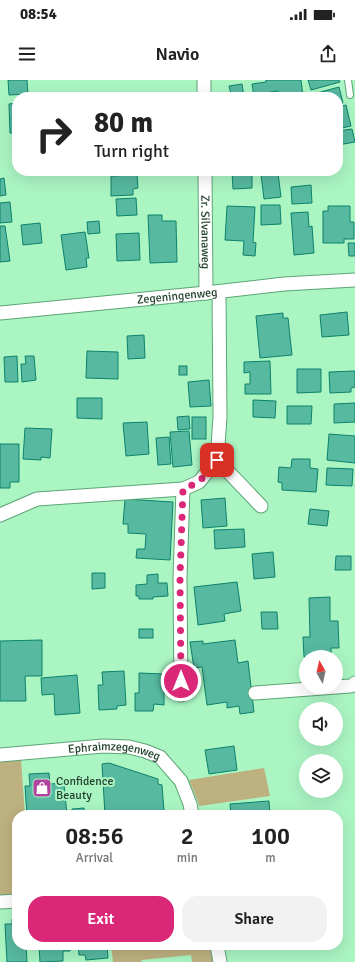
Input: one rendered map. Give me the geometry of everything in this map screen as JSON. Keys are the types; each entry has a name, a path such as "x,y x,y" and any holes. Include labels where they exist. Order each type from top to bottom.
{"street":[{"path":"204,80 204,92"},
{"name":"Zr. Silvanaweg","path":"204,176 206,293"},
{"name":"Zegeningenweg","path":"0,313 219,292 284,284 355,280"},
{"path":"0,515 37,499 183,489 199,482 217,460 220,416 219,292"},
{"path":"217,460 262,506"},
{"path":"181,695 180,578 183,489"},
{"path":"255,694 350,686 355,683"},
{"name":"Ephraimzegenweg","path":"0,755 103,746 128,747 145,751 160,757 181,781 191,810"},
{"path":"0,902 12,901"},
{"path":"218,950 220,962"}],"lane":[{"path":"348,80 350,94"}],"shaded area":[{"path":"21,760 25,810 12,810 12,897 0,898 0,761"},
{"path":"264,768 270,796 199,806 189,780"},
{"path":"112,950 211,950 213,962 192,962 191,955 142,960 141,962 113,962"}],"building":[{"path":"8,80 27,80 28,92 12,92 12,95 9,95"},
{"path":"266,80 301,80 302,92 253,92 252,84 266,82"},
{"path":"308,80 339,80 340,82 311,90"},
{"path":"242,84 243,92 230,92 229,86"},
{"path":"339,87 340,92 321,92"},
{"path":"9,104 12,104 12,133 10,133"},
{"path":"346,105 351,126 343,128 343,106"},
{"path":"352,129 355,142 343,144 343,130"},
{"path":"111,176 137,176 138,188 133,189 133,195 111,196"},
{"path":"232,176 252,176 252,188 233,189"},
{"path":"261,176 278,176 281,197 264,199"},
{"path":"4,178 6,195 0,196 0,179"},
{"path":"311,185 312,203 292,204 291,187"},
{"path":"136,198 137,215 117,216 116,199"},
{"path":"10,202 12,222 0,223 0,203"},
{"path":"261,205 280,205 281,224 261,225"},
{"path":"227,206 255,207 253,242 256,243 255,256 243,255 244,241 225,240"},
{"path":"328,206 350,206 350,222 354,222 354,239 344,239 344,243 323,243 323,211 328,211"},
{"path":"308,212 309,227 312,226 314,253 294,255 291,213"},
{"path":"148,215 162,215 162,221 176,221 177,262 150,263"},
{"path":"99,221 100,233 88,234 87,222"},
{"path":"40,223 42,243 23,245 21,225"},
{"path":"0,226 5,226 10,261 0,262"},
{"path":"85,232 89,258 86,258 87,267 66,270 61,235"},
{"path":"139,233 140,260 117,261 116,234"},
{"path":"348,243 355,243 355,256 349,256"},
{"path":"347,312 349,335 322,337 320,315"},
{"path":"283,313 283,318 288,318 292,355 260,358 256,316"},
{"path":"144,335 145,358 128,359 127,336"},
{"path":"87,351 118,352 118,379 86,378"},
{"path":"17,356 18,382 5,382 4,357"},
{"path":"25,356 34,356 36,380 22,382 21,364 26,364"},
{"path":"270,361 271,394 245,394 245,384 250,384 250,372 244,373 244,362"},
{"path":"179,366 187,366 187,375 179,375"},
{"path":"297,369 321,369 321,392 297,393"},
{"path":"355,371 355,387 351,388 351,392 330,393 329,372"},
{"path":"209,380 211,406 190,407 188,382"},
{"path":"77,398 102,398 102,419 77,418"},
{"path":"253,400 276,401 275,418 253,417"},
{"path":"355,403 355,422 334,423 334,404"},
{"path":"287,406 312,406 311,424 287,424"},
{"path":"189,416 190,429 178,430 177,417"},
{"path":"192,417 206,417 206,439 192,439"},
{"path":"147,422 149,454 126,456 123,423"},
{"path":"25,428 52,429 50,458 41,457 41,460 23,459"},
{"path":"189,431 192,465 173,467 170,432"},
{"path":"329,434 355,436 355,463 327,460"},
{"path":"169,437 171,464 158,465 156,438"},
{"path":"0,444 19,444 19,482 10,482 10,488 0,488"},
{"path":"292,459 310,459 310,468 318,469 316,492 282,490 282,483 278,482 279,467 291,468"},
{"path":"327,468 353,469 352,486 326,485"},
{"path":"225,498 227,526 203,528 201,500"},
{"path":"125,499 173,502 170,560 136,558 137,549 145,549 146,534 128,533 128,524 123,524"},
{"path":"310,509 329,511 327,526 308,524"},
{"path":"244,529 245,547 215,549 214,530"},
{"path":"273,552 275,577 254,579 252,554"},
{"path":"336,556 351,556 351,570 335,570"},
{"path":"92,573 105,573 105,588 92,589"},
{"path":"158,574 158,583 167,583 168,596 153,597 153,599 139,599 139,596 136,596 136,585 147,584 147,575"},
{"path":"237,582 241,611 224,614 225,621 198,625 194,587"},
{"path":"330,597 330,621 338,621 339,648 331,648 331,650 304,650 303,637 310,637 309,598"},
{"path":"261,612 277,612 278,629 262,629"},
{"path":"139,629 153,629 153,638 139,638"},
{"path":"42,640 42,676 25,676 26,701 0,701 0,641"},
{"path":"235,640 238,663 248,661 254,712 240,714 239,706 227,708 227,702 207,705 202,667 194,668 190,642 203,641 203,644"},
{"path":"124,671 126,705 117,706 117,709 99,710 98,685 103,685 102,672"},
{"path":"139,673 164,674 164,705 154,704 153,711 135,711 135,693 139,693"},
{"path":"77,675 80,713 55,715 54,694 42,695 41,678"},
{"path":"234,746 237,770 209,774 205,750"},
{"path":"109,763 158,779 158,784 162,785 164,810 105,810 102,764"},
{"path":"49,773 50,784 64,783 67,810 27,810 25,786 30,786 29,774"},
{"path":"269,801 270,810 231,810 230,804"},
{"path":"84,808 84,810 72,810"},
{"path":"5,924 12,924 12,950 26,950 27,962 7,962"},
{"path":"39,950 70,950 63,951 63,961 40,962"},
{"path":"78,950 107,950 108,958 86,960 85,955 79,955"}],"place":[{"name":"Confidence Beauty","path":"42,788"}],"route":[{"path":"181,681 180,578 183,489 199,482 217,460"}]}
